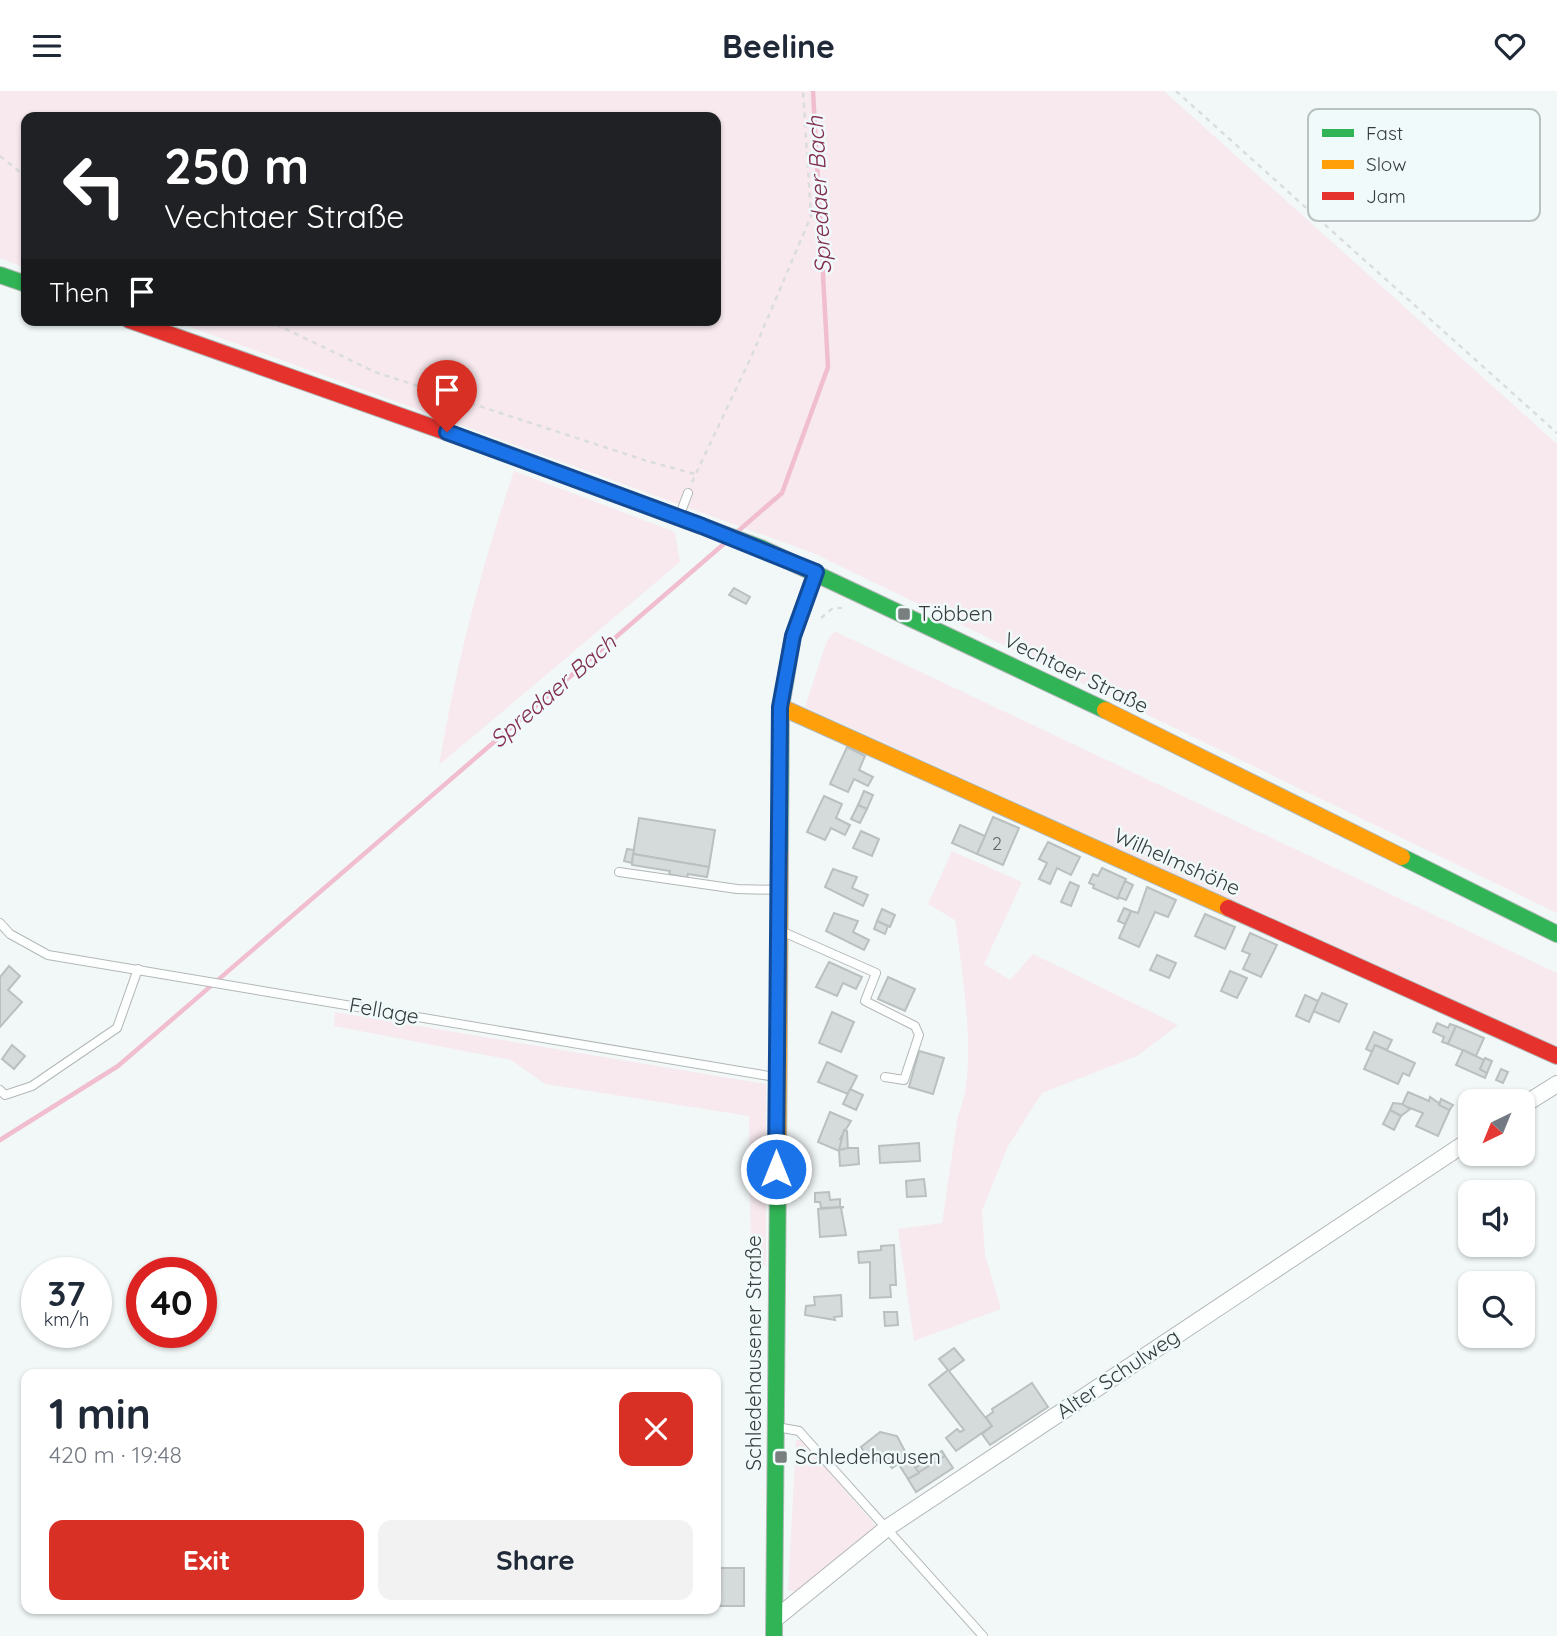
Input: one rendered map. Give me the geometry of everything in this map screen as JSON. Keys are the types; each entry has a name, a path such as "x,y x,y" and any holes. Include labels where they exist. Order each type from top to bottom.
{"street":[{"path":"0,275 21,283"},
{"name":"Vechtaer Straße","path":"146,326 409,418 761,548 1037,677 1557,934"},
{"name":"Schledehausener Straße","path":"774,1636 774,1427 782,1078 778,931 780,707 793,636 816,572"},
{"name":"Wilhelmshöhe","path":"780,707 1557,1056"},
{"path":"1535,1098 1557,1084"},
{"name":"Alter Schulweg","path":"775,1619 887,1528 1458,1148"}],"lane":[{"path":"682,509 688,493"},
{"path":"619,872 737,888 779,890"},
{"name":"Fellage","path":"0,923 10,935 48,955 782,1078"},
{"path":"778,931 789,932 876,973 865,1001 915,1026 919,1035 904,1080 885,1077"},
{"path":"0,1090 5,1095 32,1086 117,1028 138,969"},
{"path":"774,1427 799,1431 983,1636"}],"path":[{"path":"688,493 752,355 811,216 803,91"},
{"path":"1175,91 1308,210"},
{"path":"0,156 21,173"},
{"path":"1320,221 1557,433"},
{"path":"279,326 374,372 647,461 695,474"}],"shaded area":[{"path":"0,91 1164,91 1557,444 1557,913 813,553 188,326 721,326 721,112 21,112 21,266 0,258"},
{"path":"514,471 675,532 680,562 439,765 470,617"},
{"path":"834,631 1557,973 1557,1046 805,707 826,643"},
{"path":"952,851 1022,882 984,964 1010,980 1033,954 1178,1025 1137,1056 1042,1093 1007,1148 982,1211 985,1255 1001,1309 914,1341 898,1229 942,1223 967,1073 967,1019 955,920 928,904"},
{"path":"335,1012 766,1084 766,1267 751,1257 749,1116 545,1084 511,1060 334,1026"},
{"path":"796,1440 802,1440 880,1531 798,1591 788,1591"}],"building":[{"path":"734,588 750,597 746,604 729,595"},
{"path":"847,747 865,756 859,770 873,777 868,786 854,779 848,792 830,784"},
{"path":"864,791 873,795 867,809 858,805"},
{"path":"824,796 842,804 836,818 850,825 845,835 831,828 825,840 807,832"},
{"path":"858,805 867,809 860,823 851,819"},
{"path":"993,817 1019,828 1003,865 977,854"},
{"path":"639,818 715,830 709,867 633,854"},
{"path":"960,825 985,836 977,854 952,843"},
{"path":"861,831 879,839 872,856 853,848"},
{"path":"1048,842 1080,857 1071,875 1057,868 1050,884 1039,879 1047,863 1039,859"},
{"path":"627,849 634,850 632,863 624,861"},
{"path":"633,854 709,867 707,877 688,874 687,878 669,874 670,871 632,865"},
{"path":"1102,868 1126,879 1118,899 1093,888 1094,885 1089,883 1093,874 1098,876"},
{"path":"833,869 857,877 852,888 868,895 863,906 825,887"},
{"path":"1125,881 1133,885 1126,900 1118,897"},
{"path":"1070,882 1079,886 1071,906 1061,902"},
{"path":"1147,887 1176,900 1168,917 1155,912 1139,947 1119,938 1131,911 1138,913"},
{"path":"1124,908 1131,911 1125,924 1118,921"},
{"path":"882,909 895,915 890,927 877,921"},
{"path":"834,913 858,921 853,932 869,940 864,950 826,931"},
{"path":"1205,914 1235,927 1225,949 1195,936"},
{"path":"877,921 888,926 885,934 874,929"},
{"path":"1250,933 1277,945 1261,977 1243,969 1250,954 1242,951"},
{"path":"1157,955 1176,963 1169,978 1150,970"},
{"path":"829,962 862,977 856,989 843,983 837,996 816,987"},
{"path":"9,966 20,976 8,990 22,1002 0,1027 0,977"},
{"path":"1230,971 1247,978 1237,998 1221,991"},
{"path":"888,977 915,989 905,1011 878,999"},
{"path":"1322,993 1347,1004 1339,1022 1313,1011"},
{"path":"1305,995 1318,1001 1309,1022 1296,1016"},
{"path":"832,1012 854,1022 841,1052 819,1043"},
{"path":"1437,1023 1448,1028 1450,1024 1456,1026 1448,1044 1442,1042 1444,1037 1433,1032"},
{"path":"1456,1026 1484,1038 1476,1056 1448,1044"},
{"path":"1374,1032 1392,1040 1387,1050 1375,1045 1372,1052 1366,1049"},
{"path":"12,1045 25,1056 14,1069 2,1059"},
{"path":"1375,1045 1415,1063 1409,1076 1403,1073 1398,1084 1364,1069"},
{"path":"1463,1050 1484,1060 1480,1069 1487,1073 1485,1078 1456,1065"},
{"path":"919,1051 944,1058 933,1094 909,1087"},
{"path":"1485,1058 1492,1061 1487,1073 1480,1069"},
{"path":"827,1062 857,1076 848,1094 818,1082"},
{"path":"1501,1069 1508,1072 1503,1083 1496,1080"},
{"path":"850,1089 863,1095 856,1110 843,1104"},
{"path":"1408,1092 1429,1101 1430,1097 1449,1110 1451,1107 1438,1136 1416,1126 1423,1113 1402,1105"},
{"path":"1441,1099 1453,1105 1449,1110 1439,1105"},
{"path":"1393,1103 1410,1109 1401,1116 1390,1110"},
{"path":"1390,1110 1401,1116 1394,1130 1383,1124"},
{"path":"830,1112 851,1121 840,1139 843,1140 839,1151 818,1142"},
{"path":"844,1130 847,1131 848,1150 839,1150"},
{"path":"919,1143 920,1161 880,1163 879,1146"},
{"path":"858,1148 859,1164 840,1166 839,1150"},
{"path":"924,1179 926,1196 907,1197 906,1181"},
{"path":"829,1192 830,1200 840,1199 840,1207 821,1208 820,1202 815,1202 815,1193"},
{"path":"844,1207 841,1208 846,1235 820,1237 818,1209"},
{"path":"894,1245 896,1285 890,1285 891,1297 870,1298 870,1262 859,1263 858,1252 881,1250 881,1246"},
{"path":"841,1295 842,1316 834,1317 835,1320 805,1315 806,1306 815,1305 814,1297"},
{"path":"884,1312 897,1312 898,1325 885,1326"},
{"path":"954,1348 964,1360 949,1371 992,1426 956,1451 946,1438 957,1429 960,1432 964,1430 929,1385 948,1370 939,1359"},
{"path":"1032,1383 1048,1407 990,1445 982,1434 992,1426 986,1417 993,1412 992,1409"},
{"path":"880,1432 897,1436 908,1457 892,1468 887,1461 879,1459 872,1464 861,1447"},
{"path":"942,1451 945,1456 919,1473 915,1468"},
{"path":"945,1456 953,1468 916,1492 908,1479"},
{"path":"908,1457 919,1473 908,1479 898,1463"},
{"path":"721,1568 744,1568 744,1606 721,1606"}],"waterway":[{"name":"Spredaer Bach","path":"737,532 782,493 828,367 813,91"},
{"name":"Spredaer Bach","path":"0,1140 118,1066 725,543"}],"traffic: fast":[{"path":"0,275 21,282"},
{"path":"494,449 761,548 1105,710"},
{"path":"780,854 781,707 793,636 816,572"},
{"path":"1402,857 1557,934"},
{"path":"774,1636 778,1169"}],"traffic: slow":[{"path":"781,707 1228,908"},
{"path":"1105,710 1402,857"},
{"path":"778,1169 780,854"}],"traffic: jam":[{"path":"146,326 494,449"},
{"path":"1228,908 1557,1056"}],"place":[{"name":"Többen","path":"904,614"},
{"name":"Schledehausen","path":"781,1457"}],"route":[{"path":"447,432 761,548 816,572 793,636 780,707 776,1169"}]}
